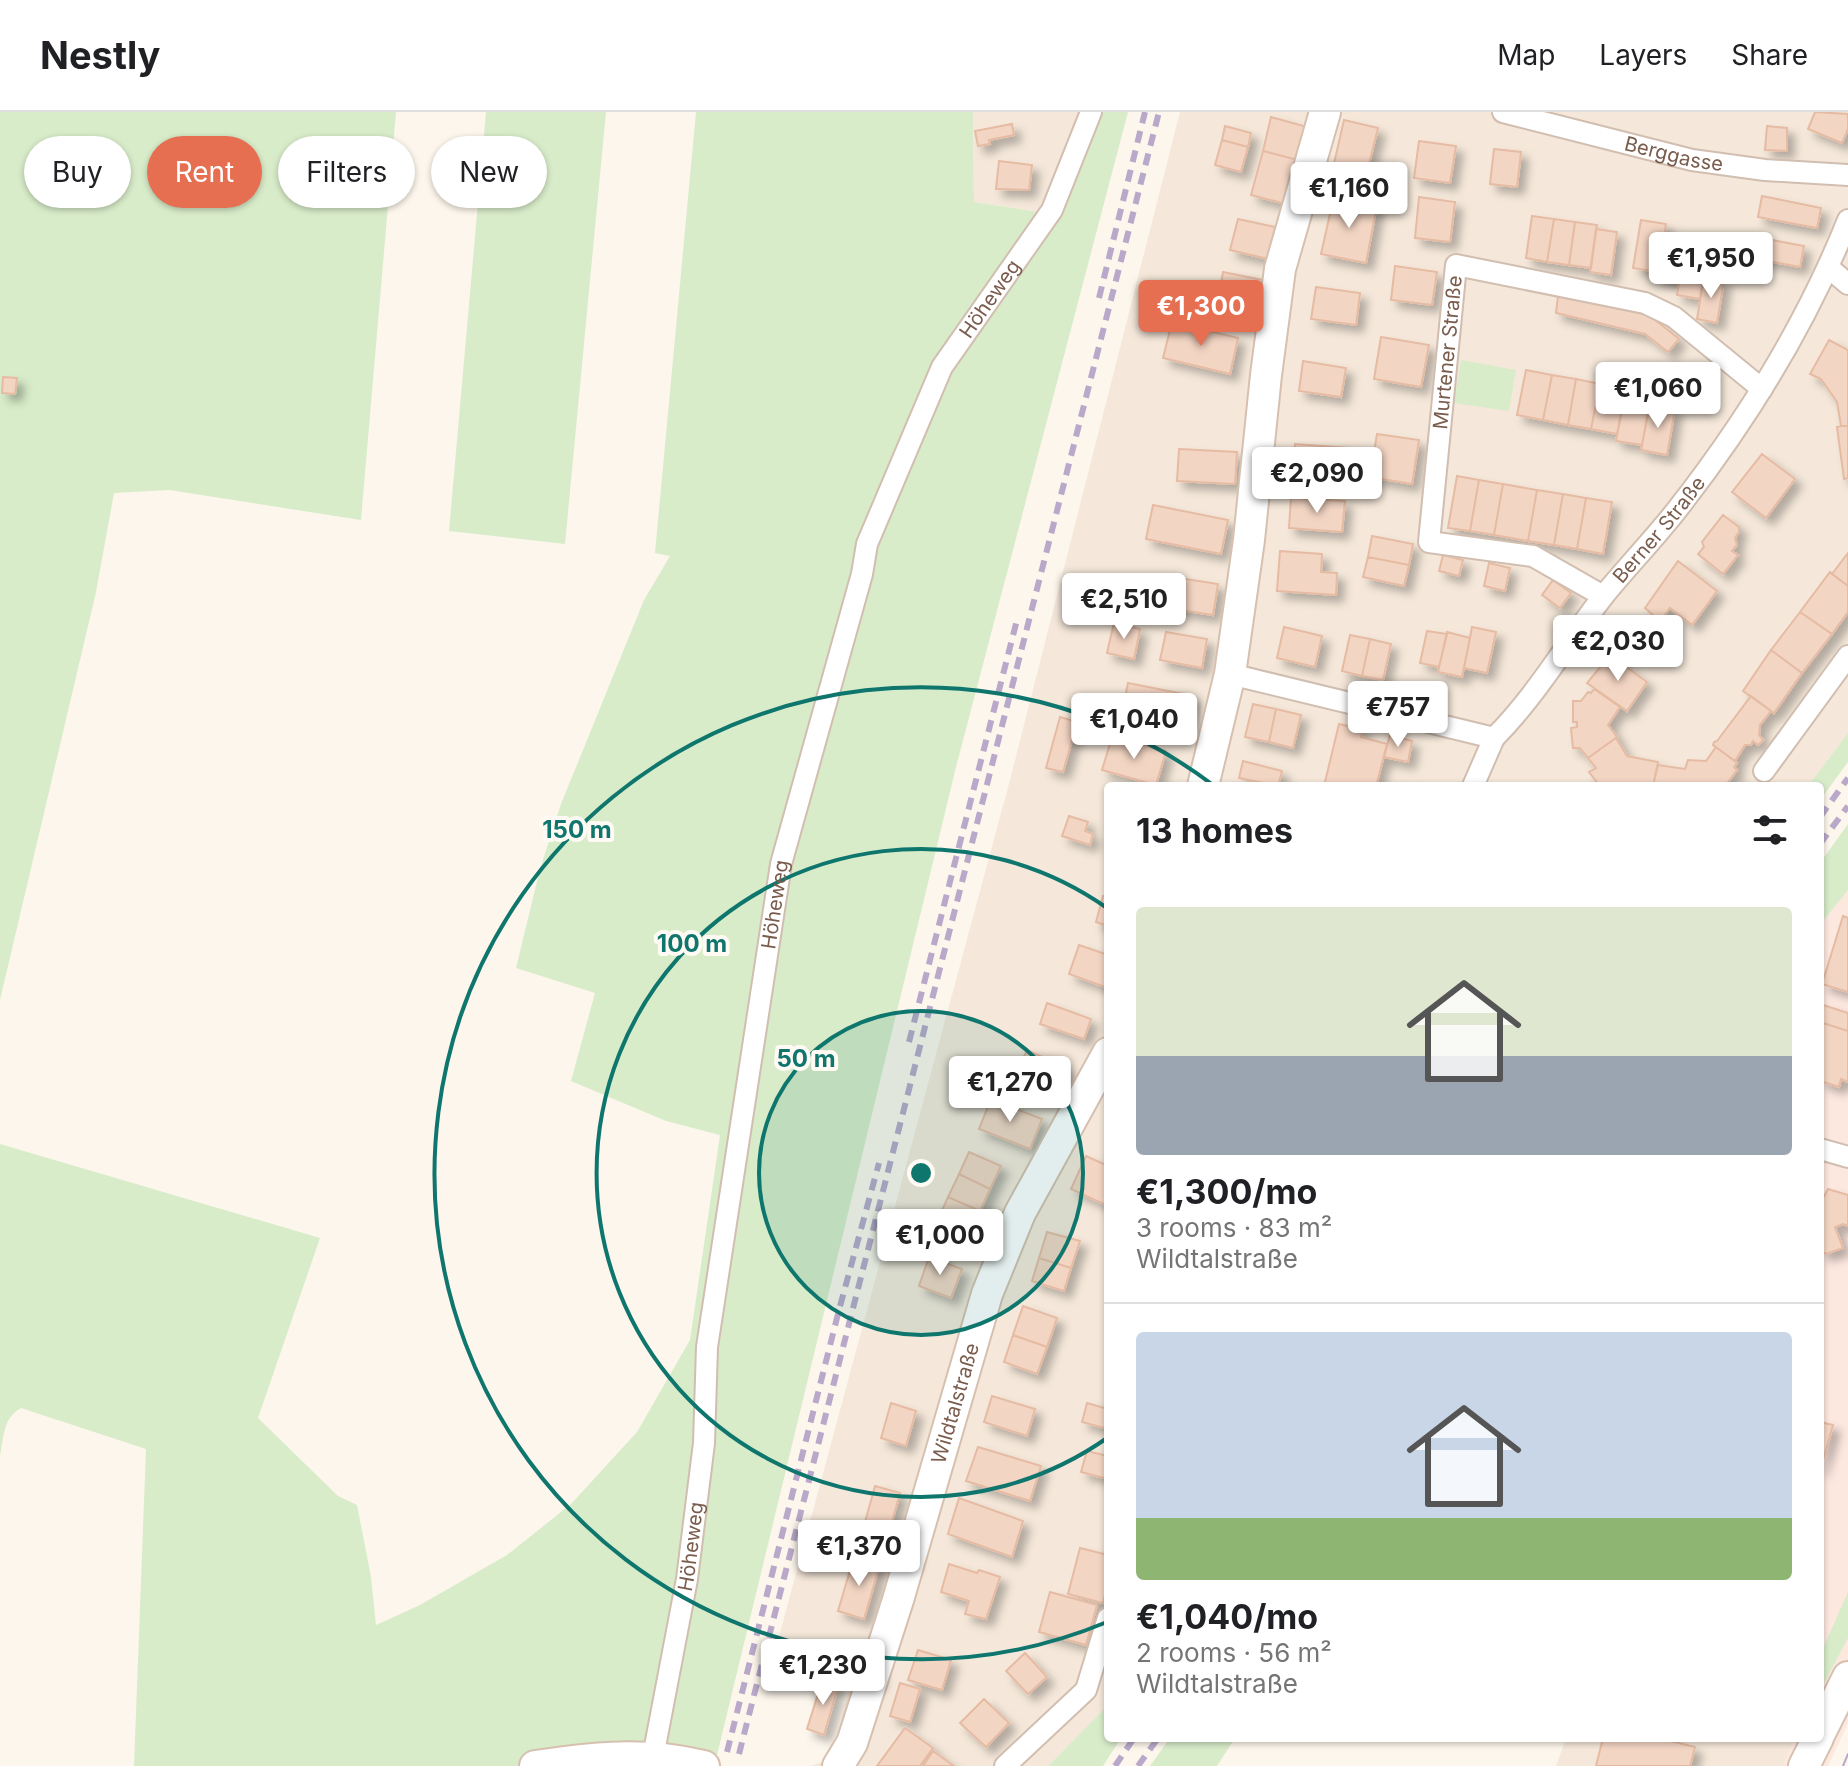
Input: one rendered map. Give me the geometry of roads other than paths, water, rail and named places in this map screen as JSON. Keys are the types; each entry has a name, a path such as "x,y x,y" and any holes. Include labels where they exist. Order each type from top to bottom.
{"street":[{"name":"Höheweg","path":"653,1757 687,1579 704,1443 707,1347 781,864 862,574 867,544 942,367 1052,210 1091,112"},
{"path":"1204,782 1230,674 1249,540 1280,269 1325,112"},
{"name":"Berggasse","path":"1503,112 1692,160 1765,170 1848,175"},
{"name":"Berner Straße","path":"1475,782 1494,738 1517,715 1603,596 1676,511 1762,389 1829,268 1848,220"},
{"name":"Murtener Straße","path":"1603,596 1533,556 1429,542 1456,265 1645,303 1674,317 1762,389"},
{"path":"1829,268 1848,284"},
{"path":"1764,771 1848,656"},
{"path":"1230,674 1494,738"},
{"name":"Wildtalstraße","path":"838,1766 852,1743 898,1600 987,1294 1020,1213 1104,1060"},
{"path":"1824,1150 1848,1157"},
{"path":"1005,1766 1086,1690 1104,1631"},
{"path":"1824,1726 1848,1677"},
{"path":"1804,1766 1816,1742"},
{"path":"535,1766 612,1756 653,1757 697,1764"}],"tram line":[{"path":"1843,1766 1848,1754"}],"railway":[{"path":"1099,298 1145,112"},
{"path":"739,1754 1159,112"},
{"path":"909,1042 1018,616"},
{"path":"1824,811 1848,778"},
{"path":"1824,839 1848,806"},
{"path":"727,1752 879,1163"},
{"path":"1115,1766 1131,1742"},
{"path":"1138,1766 1155,1742"}]}
